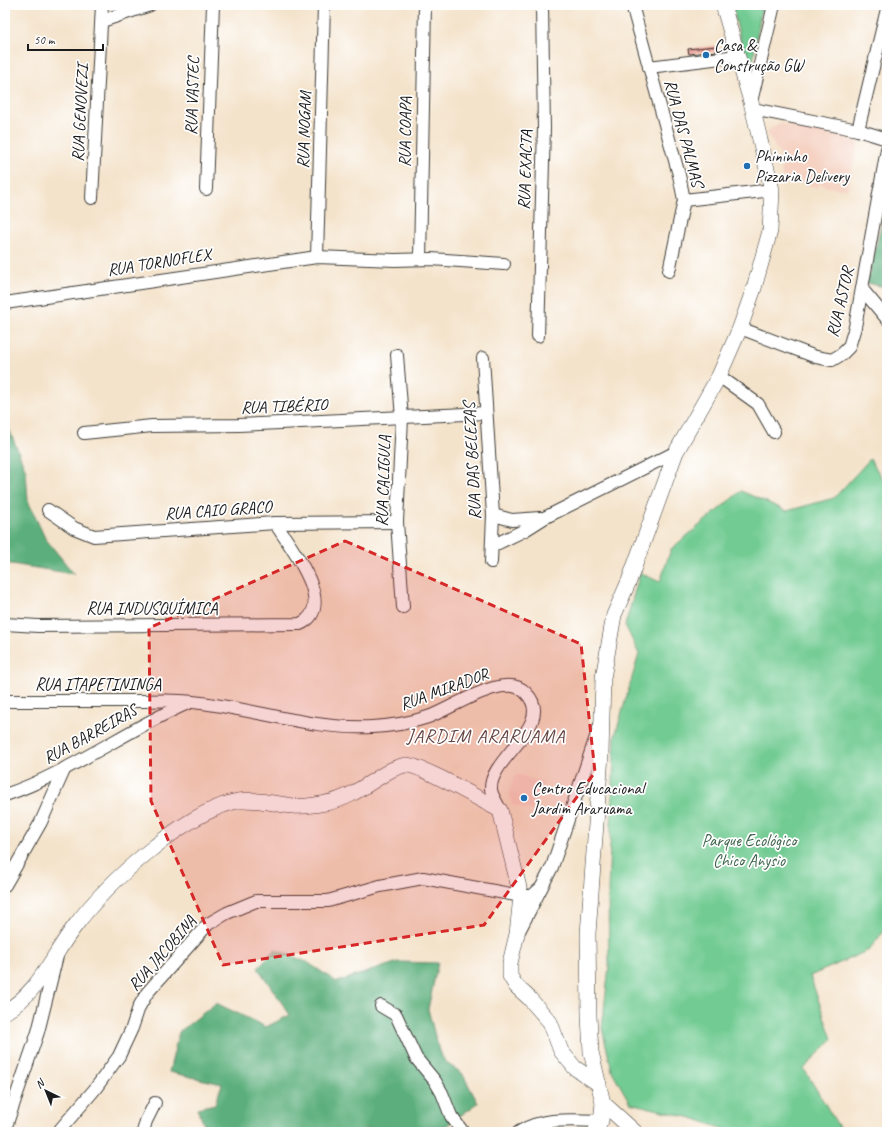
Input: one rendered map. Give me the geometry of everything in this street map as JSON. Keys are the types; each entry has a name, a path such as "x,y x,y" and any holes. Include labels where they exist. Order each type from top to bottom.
{"street":[{"name":"RUA GENOVEZI","path":"92,198 102,5"},
{"path":"102,21 150,5"},
{"name":"RUA VASTEC","path":"206,189 213,5"},
{"name":"RUA NOGAM","path":"317,257 324,5"},
{"name":"RUA COAPA","path":"420,259 425,5"},
{"name":"RUA EXACTA","path":"538,336 544,128 542,5"},
{"name":"RUA DAS PALMAS","path":"632,5 679,175 684,200 669,271"},
{"path":"519,1132 548,1121 576,1120 598,1127 603,1103 591,1052 588,934 601,756 604,678 614,615 629,581 676,452 719,376 740,328 764,257 770,231 772,190 752,105 723,5"},
{"path":"752,105 774,5"},
{"path":"858,130 887,9"},
{"path":"649,67 737,56"},
{"path":"752,105 858,130 887,139"},
{"name":"RUA ASTOR","path":"740,328 816,357 832,360 842,354 849,347 855,327 887,149"},
{"path":"684,200 772,190"},
{"path":"317,257 395,260 420,259 504,264"},
{"name":"RUA TORNOFLEX","path":"5,303 317,257"},
{"path":"862,289 887,319"},
{"name":"RUA CALIGULA","path":"397,355 402,418 397,522 403,607"},
{"name":"RUA DAS BELEZAS","path":"483,358 493,515 491,562"},
{"path":"719,376 758,404 774,432"},
{"name":"RUA TIBÉRIO","path":"84,433 152,426 239,425 486,413"},
{"path":"492,546 525,530 544,518 676,452"},
{"name":"RUA CAIO GRACO","path":"48,510 74,528 94,536 275,523 397,522"},
{"path":"493,515 512,520 544,518"},
{"name":"RUA INDUSQUÍMICA","path":"5,624 46,626 300,624 308,620 314,614 315,602 313,589 309,577 275,523"},
{"name":"RUA MIRADOR","path":"191,701 343,728 373,727 401,724 427,717 492,688 515,685 526,692 533,708 533,713 529,728 494,774 491,789 500,810"},
{"name":"RUA ITAPETININGA","path":"5,700 191,701"},
{"name":"RUA BARREIRAS","path":"5,795 31,786 132,730 191,701"},
{"path":"599,1084 575,1068 561,1051 550,1022 529,998 516,986 510,976 512,950 517,934 552,867 602,721"},
{"path":"5,1012 21,1001 33,989 48,970 58,950 74,926 91,906 143,857 174,831 207,812 234,802 261,801 294,806 335,802 360,790 392,770 406,765 422,769 500,810 521,896 517,934"},
{"path":"5,885 41,822 65,768"},
{"name":"RUA JACOBINA","path":"58,1132 95,1089 119,1056 132,1028 139,1007 147,993 208,924 227,913 256,901 328,901 380,886 423,878 521,896"},
{"path":"521,896 532,896 541,888"},
{"path":"5,1129 38,1032 58,950"},
{"path":"381,1006 396,1016 416,1058 435,1081 442,1093 451,1116 463,1132"},
{"path":"143,1132 146,1120 155,1103"},
{"path":"603,1103 628,1129"}],"highlighted area":[{"path":"345,541 581,644 595,772 484,925 223,965 151,801 149,628"}],"shaded area":[{"path":"779,123 859,139 847,190 827,187 819,183 818,188 782,177 780,155 766,132"},
{"name":"Centro Educacional Jardim Araruama","path":"516,774 543,783 532,811 512,805 509,791"}],"green space":[{"path":"732,5 762,5 750,80"},
{"path":"884,214 887,214 887,280 885,287 867,283"},
{"path":"5,419 26,471 28,501 45,538 74,574 5,563"},
{"name":"Parque Ecológico Chico Anysio","path":"870,459 887,486 887,927 869,950 810,976 832,1039 804,1069 842,1132 733,1132 692,1118 630,1103 612,1071 602,1028 609,966 608,890 615,736 639,654 625,625 640,573 660,582 671,549 741,491 787,511 834,498"},
{"path":"275,949 307,962 337,982 398,962 438,963 428,1009 439,1051 446,1063 462,1073 478,1103 446,1126 364,1129 362,1132 207,1132 197,1108 215,1104 222,1084 169,1072 179,1032 216,1003 266,1027 290,1015 258,968"}],"building":[{"path":"716,46 717,51 689,54 688,49"}],"place":[{"name":"Casa & Construção GW","path":"706,55"},
{"name":"Phininho Pizzaria Delivery","path":"747,166"},
{"name":"Centro Educacional Jardim Araruama","path":"524,798"}],"district":[{"name":"JARDIM ARARUAMA","path":"486,736"}]}
